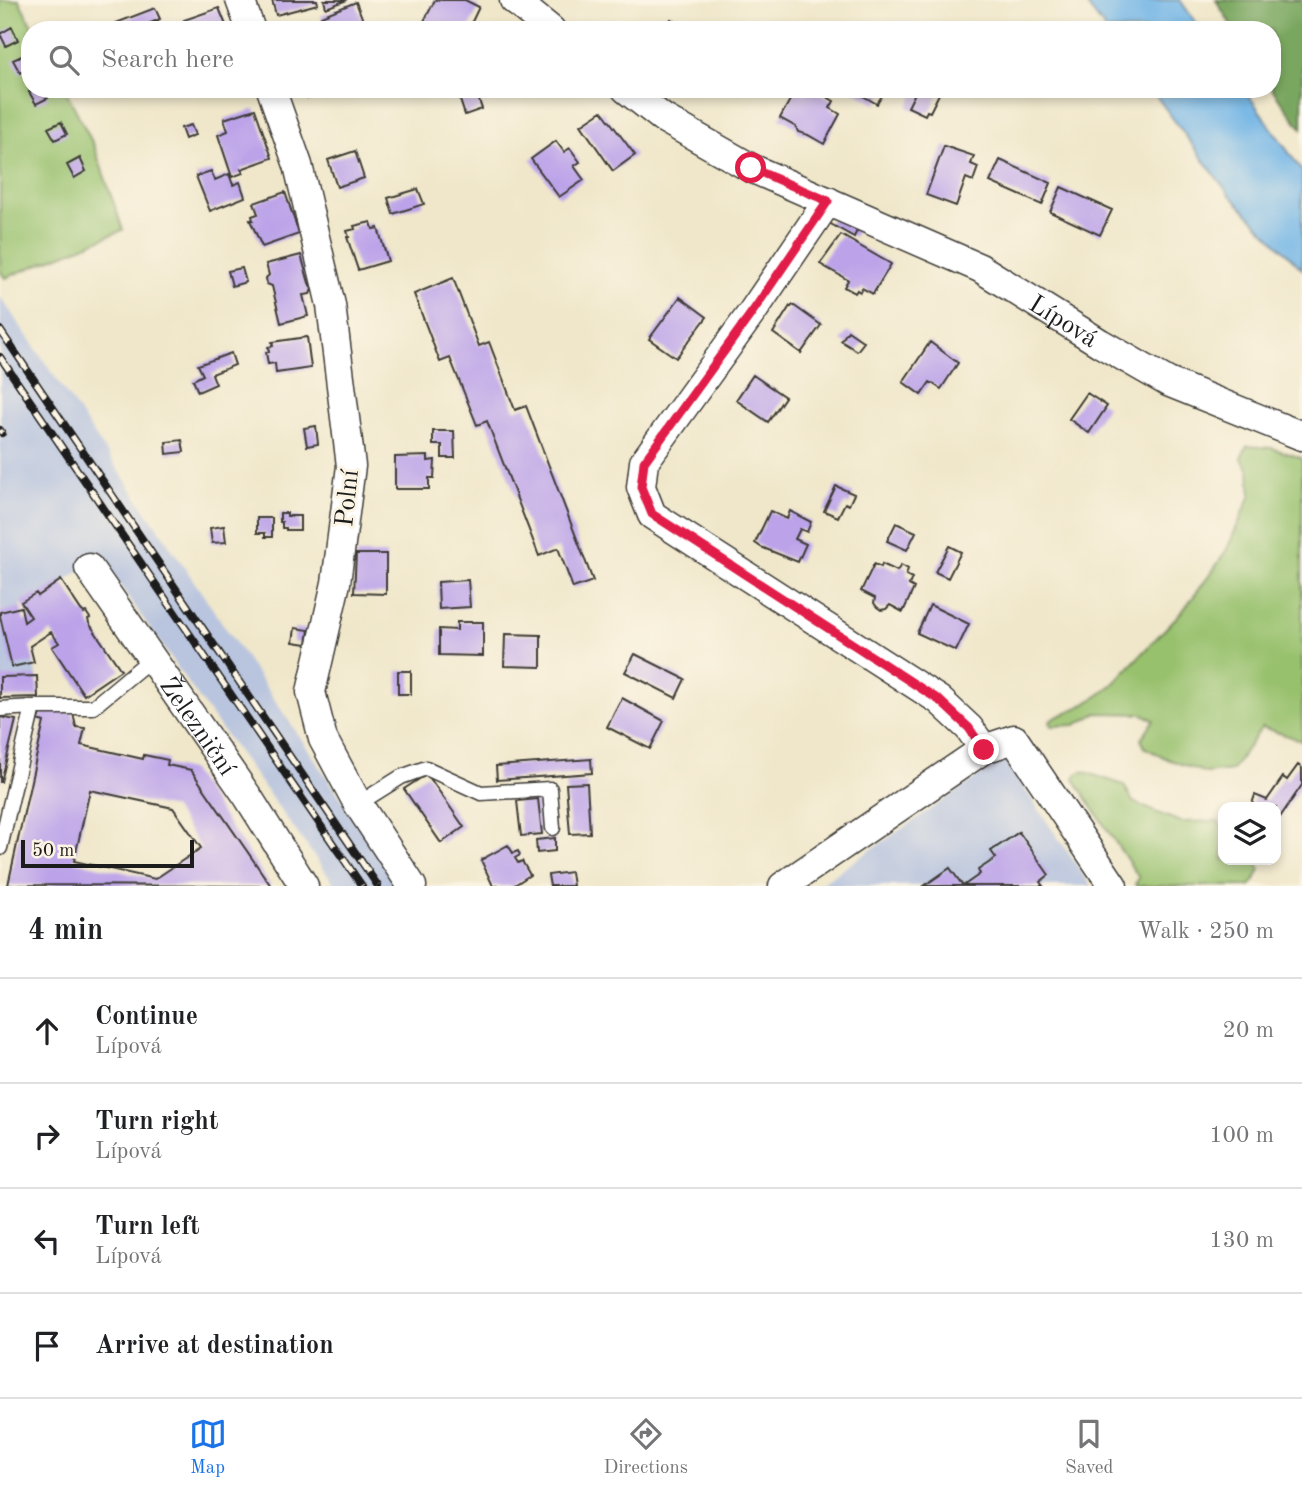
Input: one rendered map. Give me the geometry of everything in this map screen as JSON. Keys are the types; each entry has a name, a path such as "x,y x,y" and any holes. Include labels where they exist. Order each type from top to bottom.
{"street":[{"path":"240,0 248,21"},
{"path":"514,0 540,21"},
{"name":"Polní","path":"274,98 298,165 331,305 351,466 336,583 311,692 323,739 358,804 412,886"},
{"name":"Lípová","path":"637,98 663,118 751,168 980,268 1078,330 1168,382 1302,436"},
{"path":"828,201 644,462 641,487 652,514 939,700 969,728 984,750"},
{"name":"Železniční","path":"89,568 248,797 304,886"},
{"path":"783,886 984,750 1014,739 1113,886"}],"lane":[{"path":"0,709 93,707 152,658"},
{"path":"0,848 33,707"},
{"path":"358,804 401,777 426,768 481,793 550,789 553,828"}],"shaded area":[{"path":"0,296 401,886 336,886 200,700 101,558 37,598 34,594 21,602 20,609 37,676 0,677"},
{"path":"1004,759 1091,886 818,886"}],"green space":[{"path":"0,0 19,0 30,21 21,21 21,98 70,98 94,146 123,230 5,278 0,271"},
{"path":"1216,0 1302,0 1302,129 1279,98 1281,98 1281,21 1229,21"},
{"path":"1247,446 1272,448 1302,458 1302,741 1262,727 1232,770 1206,773 1145,748 1141,739 1154,720 1143,714 1097,713 1075,725 1051,726 1050,720 1085,704 1113,684 1185,608 1214,569 1227,549 1251,495 1249,470 1241,458"},
{"path":"1082,771 1124,785 1133,802 1181,822 1217,821 1218,865 1258,865 1260,869 1255,880 1250,886 1137,886 1135,884 1139,878 1074,779"}],"water":[{"path":"1083,0 1180,0 1195,21 1099,21"},
{"path":"1158,98 1250,98 1302,171 1302,269 1229,194"}],"building":[{"path":"272,0 317,0 318,4 276,15"},
{"path":"324,0 347,0 326,8"},
{"path":"435,0 465,0 479,7 472,21 424,21"},
{"path":"356,2 363,21 323,21 321,16"},
{"path":"155,8 160,19 155,21 121,21"},
{"path":"219,8 224,21 184,21"},
{"path":"12,27 18,40 6,46 0,34"},
{"path":"21,56 21,72 20,73 13,60"},
{"path":"32,98 48,98 36,104"},
{"path":"459,98 478,98 482,109 465,115"},
{"path":"791,98 829,98 834,101 830,108 840,114 824,144 798,132 796,127 780,118"},
{"path":"867,98 881,98 877,104"},
{"path":"912,98 937,98 930,112 927,111 925,115 908,107"},
{"path":"255,109 272,158 241,169 243,173 232,177 218,135 228,131 224,119"},
{"path":"602,111 635,155 613,171 581,125"},
{"path":"61,122 67,134 55,140 48,128"},
{"path":"191,125 195,135 185,139 181,128"},
{"path":"556,141 564,152 570,148 580,162 574,166 584,180 559,197 531,159"},
{"path":"944,146 974,156 971,164 978,167 973,181 966,178 956,206 926,195"},
{"path":"355,151 364,178 337,187 328,160"},
{"path":"80,158 86,171 74,178 67,165"},
{"path":"1000,160 1051,183 1042,205 990,182"},
{"path":"211,171 215,180 229,174 233,185 240,182 245,197 210,211 196,176"},
{"path":"1061,187 1112,210 1100,235 1050,212"},
{"path":"418,189 424,204 393,214 388,198"},
{"path":"285,192 299,234 262,247 250,220 258,214 254,203"},
{"path":"836,212 860,224 854,237 829,223"},
{"path":"371,222 373,229 378,228 388,261 358,270 347,231 355,229 354,226"},
{"path":"841,235 891,264 873,294 862,288 855,293 844,287 848,280 820,264"},
{"path":"301,255 312,289 310,294 303,295 308,316 281,323 272,286 267,284 266,278 269,275 266,264"},
{"path":"242,268 246,282 232,286 228,271"},
{"path":"453,278 479,346 489,342 515,410 526,406 593,581 573,588 558,548 539,556 487,421 477,425 450,358 440,362 414,294"},
{"path":"680,297 707,317 676,358 649,339"},
{"path":"793,305 821,325 801,353 773,333"},
{"path":"848,331 864,342 857,351 841,341"},
{"path":"307,337 311,368 276,373 275,363 268,364 266,352 269,352 268,347 273,346 272,342"},
{"path":"930,342 958,363 941,389 930,382 921,395 903,382"},
{"path":"231,353 235,365 212,374 216,384 198,392 193,380 203,375 198,365"},
{"path":"753,375 785,397 768,422 736,400"},
{"path":"1087,393 1107,406 1089,433 1069,419"},
{"path":"316,426 318,444 307,446 304,428"},
{"path":"433,431 454,431 455,458 442,458 442,445 433,445"},
{"path":"182,440 184,452 167,454 166,442"},
{"path":"428,456 428,461 435,460 434,478 429,478 429,489 395,489 395,457"},
{"path":"836,486 854,494 849,505 845,503 838,517 824,511"},
{"path":"770,511 787,519 790,511 811,522 807,532 800,529 795,539 806,544 798,562 755,543"},
{"path":"280,513 300,516 300,530 282,528"},
{"path":"257,518 272,518 272,537 257,533"},
{"path":"896,523 916,532 907,550 887,541"},
{"path":"224,526 226,542 212,543 210,528"},
{"path":"949,546 961,552 948,578 935,572"},
{"path":"356,554 386,554 386,594 354,593"},
{"path":"874,564 881,567 882,564 897,571 901,565 908,569 906,575 912,578 909,585 914,588 903,612 890,605 881,610 874,603 875,598 861,591"},
{"path":"61,580 81,610 90,618 89,623 121,670 84,695 52,647 59,643 51,632 30,646 34,662 12,667 0,616 0,612 21,607 24,622 31,617 21,602 36,593 38,596"},
{"path":"468,580 470,607 439,609 438,582"},
{"path":"930,605 969,624 956,651 917,633"},
{"path":"457,622 483,622 483,656 439,655 439,629 457,630"},
{"path":"295,628 309,630 307,644 293,642"},
{"path":"505,634 541,635 541,667 504,666"},
{"path":"635,654 685,679 676,698 625,672"},
{"path":"398,671 411,671 411,694 398,694"},
{"path":"37,676 38,697 0,698 0,677"},
{"path":"622,698 664,721 650,749 607,727"},
{"path":"46,708 73,713 76,727 85,728 81,745 143,759 144,755 168,760 167,765 191,770 271,886 8,885 44,722 37,720","holes":["90,790 173,808 201,848 155,879 74,861"]},
{"path":"0,717 16,720 1,782 0,782"},
{"path":"591,759 592,773 497,780 496,766"},
{"path":"1298,765 1302,768 1302,785 1281,816 1281,802 1253,802 1255,795 1267,800 1283,777 1287,780"},
{"path":"427,774 464,827 441,843 404,789"},
{"path":"587,783 590,833 570,834 566,784"},
{"path":"538,799 542,834 521,836 517,801"},
{"path":"1019,832 1049,875 1040,882 1043,886 963,886 980,874 978,870 996,858 991,851"},
{"path":"555,838 555,851 537,853 536,840"},
{"path":"508,845 513,853 518,851 520,855 515,858 518,863 522,861 530,875 513,886 493,886 481,860"},
{"path":"950,868 963,886 924,886"},
{"path":"571,872 573,886 550,886 548,875"}],"railway":[{"path":"0,330 378,886"},
{"path":"0,357 362,886"}],"route":[{"path":"751,168 828,201 644,462 641,487 652,514 939,700 969,728 984,750"}]}
